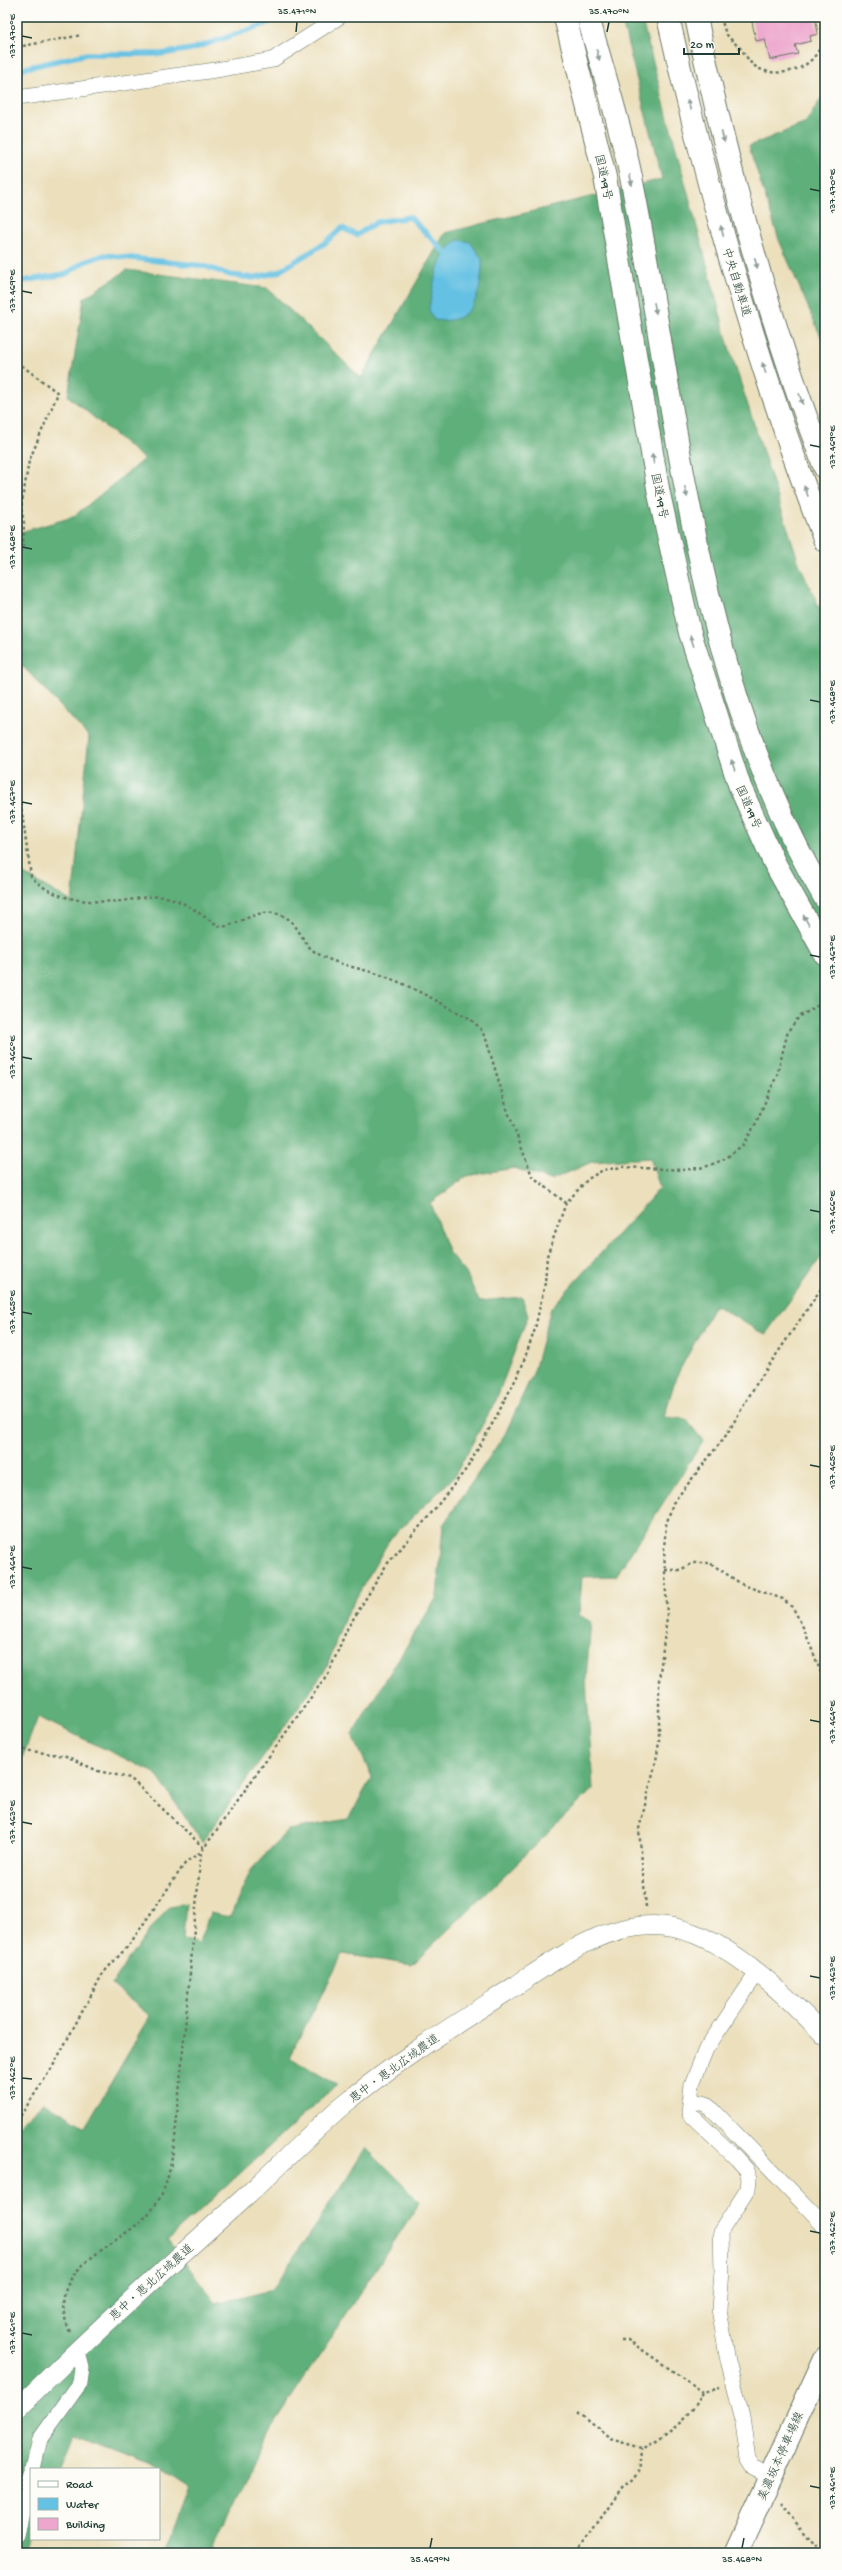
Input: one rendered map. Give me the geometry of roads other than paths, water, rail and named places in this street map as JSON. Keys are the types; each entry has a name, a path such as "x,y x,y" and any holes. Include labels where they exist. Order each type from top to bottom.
{"main road":[{"name":"国道19号","path":"565,17 605,177 659,494 690,633 740,787 774,862 825,954"},
{"name":"国道19号","path":"588,17 630,175 662,351 679,461 727,666 756,756 782,815 825,898"},
{"name":"中央自動車道","path":"668,17 685,90 735,282 796,465 825,541"},
{"name":"中央自動車道","path":"696,17 710,84 759,273 825,468"},
{"name":"美濃坂本停車場線","path":"736,2553 825,2358"}],"street":[{"path":"17,98 216,70 272,60 339,17"},
{"name":"恵中・恵北広域農道","path":"17,2409 77,2349 341,2106 410,2054 584,1943 602,1935 647,1926 680,1928 696,1933 727,1949 757,1973 825,2036"},
{"path":"757,1973 706,2049 692,2084 689,2113 737,2159 747,2170 749,2179 748,2189 721,2231 722,2271 719,2309 734,2385 742,2416 748,2460 767,2485"},
{"path":"690,2100 705,2104 713,2110 825,2226"},
{"path":"33,2468 40,2439 80,2383 82,2368 77,2349"},
{"path":"17,2535 30,2480"}],"water":[{"path":"458,240 470,242 482,259 482,271 478,294 467,312 459,318 434,320 429,310 434,281 445,254"}],"waterway":[{"path":"17,70 87,54 161,54 192,49 266,24 277,17"},
{"path":"17,282 66,274 84,262 104,255 204,266 230,275 253,278 278,272 325,243 342,228 357,235 377,222 410,217 451,258"}]}
